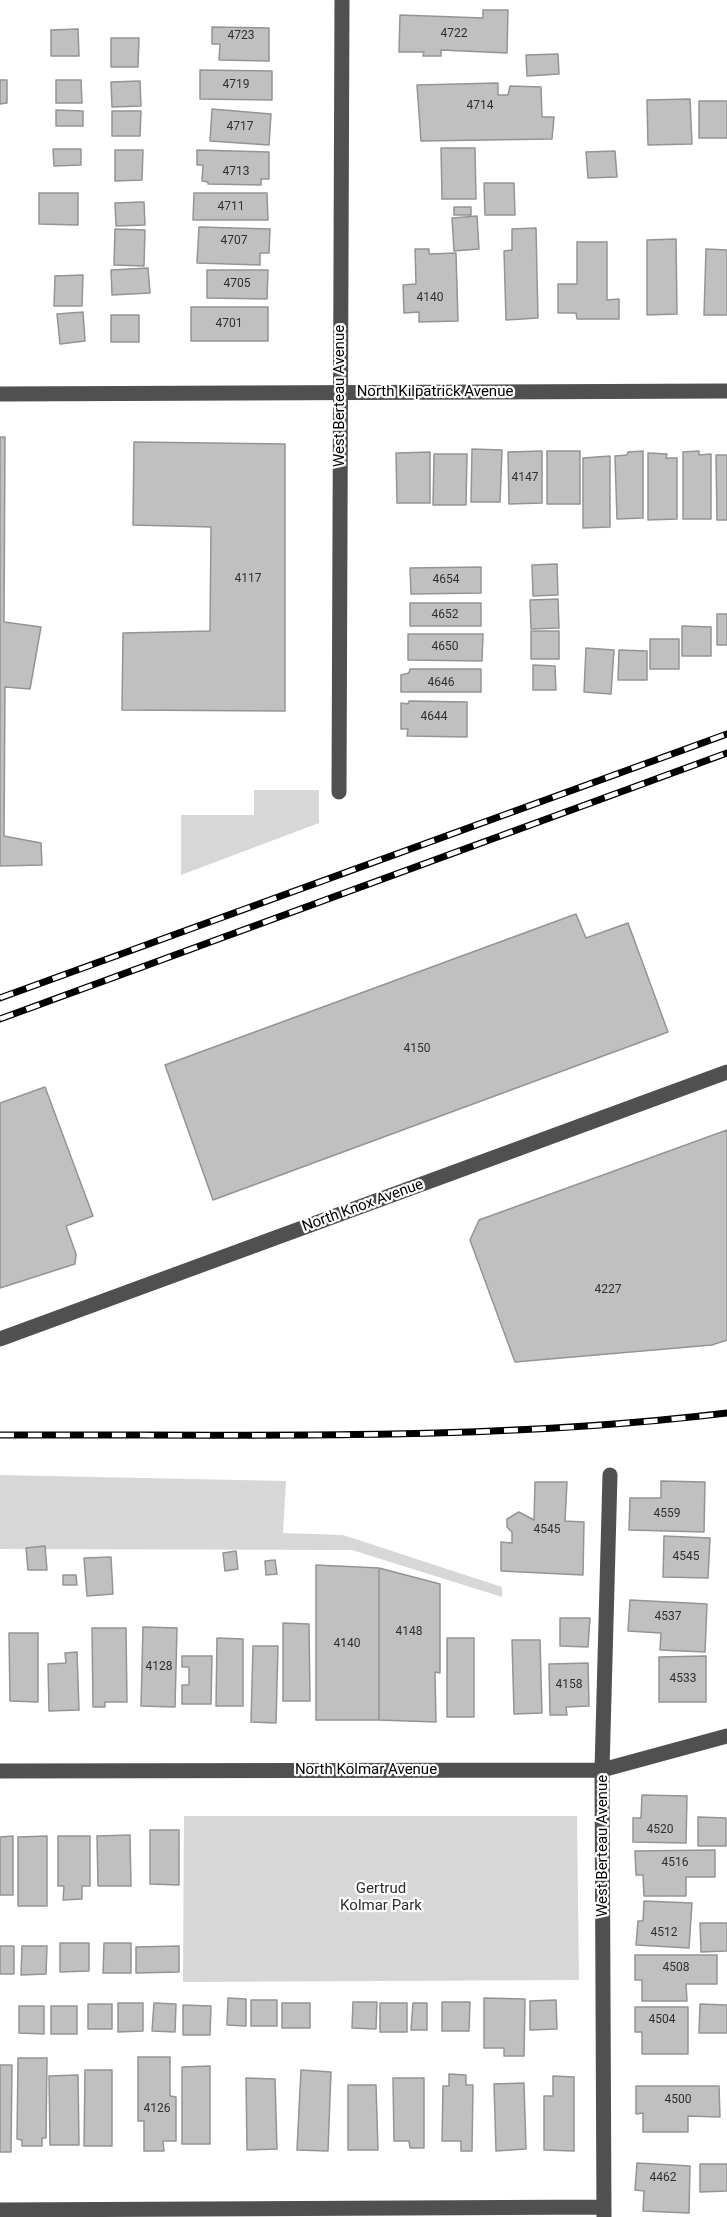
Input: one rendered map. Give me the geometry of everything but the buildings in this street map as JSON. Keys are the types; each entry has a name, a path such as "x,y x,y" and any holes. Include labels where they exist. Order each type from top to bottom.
{"street":[{"name":"West Berteau Avenue","path":"339,792 342,0"},
{"name":"North Kilpatrick Avenue","path":"0,394 727,391"},
{"name":"North Knox Avenue","path":"0,1339 727,1072"},
{"name":"West Berteau Avenue","path":"604,2212 602,1770 610,1475"},
{"name":"North Kolmar Avenue","path":"0,1771 602,1770 727,1736"},
{"path":"0,2210 604,2212"}],"green space":[{"path":"254,790 319,790 319,823 181,875 181,815 254,815"},
{"path":"0,1475 286,1481 283,1533 343,1535 502,1587 502,1597 352,1550 0,1549"},
{"name":"Gertrud Kolmar Park","path":"184,1816 577,1816 579,1980 183,1982"}],"railway":[{"path":"0,998 727,734"},
{"path":"0,1019 727,753"},
{"path":"0,1435 455,1432 546,1429 727,1413"}]}
